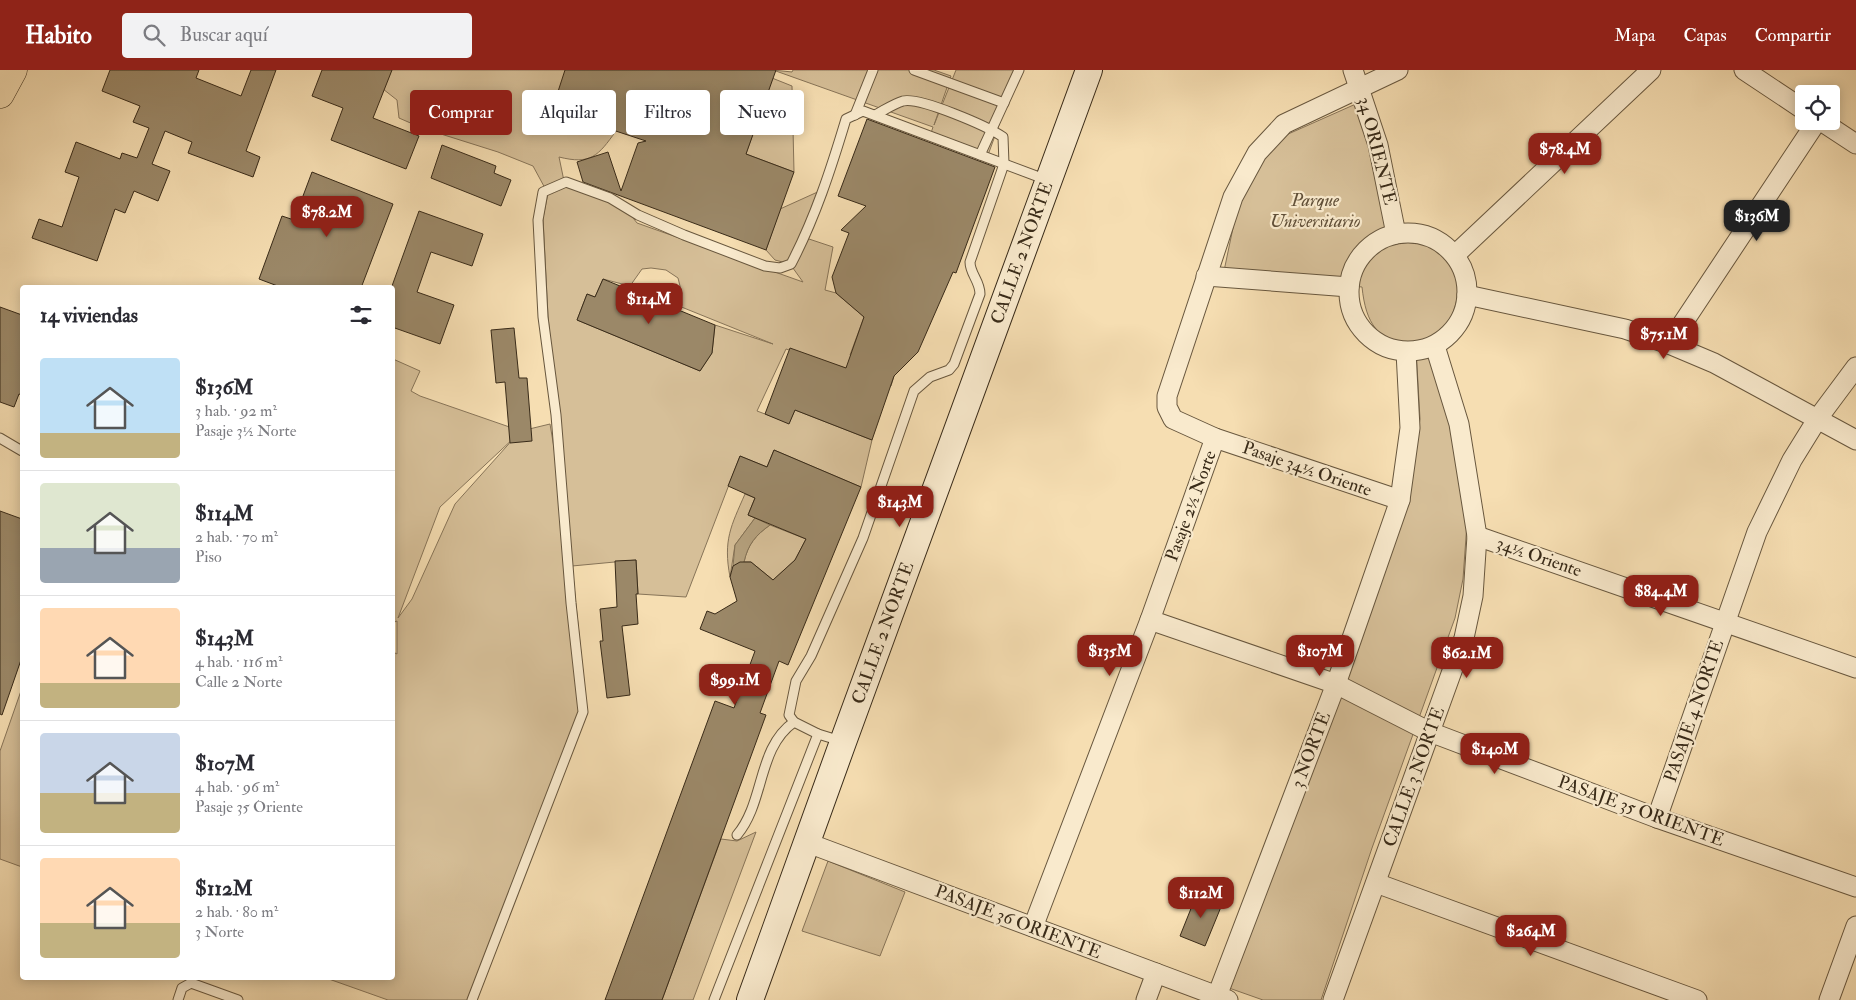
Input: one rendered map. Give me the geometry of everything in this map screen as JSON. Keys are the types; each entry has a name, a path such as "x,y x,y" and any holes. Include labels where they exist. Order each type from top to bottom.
{"highway":[{"path":"0,94 13,70"}],"main road":[{"name":"CALLE 2 NORTE","path":"750,1000 808,843 842,742 1089,70"}],"street":[{"name":"34 ORIENTE","path":"1353,70 1361,89 1378,145 1396,234"},
{"name":"Pasaje 2½ Norte","path":"1033,927 1150,620 1215,438 1172,419 1167,407 1167,396 1233,197 1257,152 1284,124 1398,70"},
{"path":"1455,255 1651,70"},
{"path":"1744,70 1795,104"},
{"path":"1669,344 1811,130"},
{"path":"1835,130 1856,144"},
{"path":"1410,232 1433,238 1455,255 1465,276 1467,294 1464,312 1457,327 1446,338 1435,346 1421,351 1390,350 1374,342 1360,327 1351,311 1348,286 1353,268 1363,252 1378,240 1410,232"},
{"path":"1206,276 1348,286"},
{"path":"1467,294 1625,329 1669,344 1714,363 1856,440"},
{"name":"CALLE 3 NORTE","path":"1333,1000 1464,638 1472,596 1477,536 1459,424 1435,346"},
{"name":"3 NORTE","path":"1222,998 1336,684 1400,500 1410,428 1406,352"},
{"name":"PASAJE 4 NORTE","path":"1657,818 1724,621 1757,532 1792,460 1818,418 1856,366"},
{"name":"Pasaje 34½ Oriente","path":"1215,438 1400,500"},
{"name":"34½ Oriente","path":"1477,536 1856,668"},
{"name":"PASAJE 35 ORIENTE","path":"1150,620 1336,684 1430,732 1657,818 1856,887"},
{"name":"PASAJE 36 ORIENTE","path":"808,843 1222,998"},
{"path":"1376,883 1697,1000"},
{"path":"1829,1000 1856,926"},
{"path":"1146,1000 1156,973"}],"lane":[{"path":"855,115 873,70"},
{"path":"914,70 1004,103"},
{"path":"980,155 1019,70"},
{"path":"842,742 818,734 794,722 789,715 796,681 811,656 863,538 914,391 930,377 952,367 979,300 979,282 970,270 970,262 1004,164 1003,137 980,123 919,102 903,101 875,115"},
{"path":"472,1000 584,712 571,603 556,415 543,317 538,220 543,192 566,182 610,198 638,214 684,235 765,266 780,268 791,264 804,239 832,167 846,119 863,110 1049,180"},
{"path":"0,438 20,450"},
{"path":"737,835 744,826 752,809 762,775 777,736 794,722"},
{"path":"714,1000 818,734"},
{"path":"178,1000 182,988 191,983 238,1000"}],"green space":[{"path":"390,70 565,70 582,90 522,90 522,135 613,135 604,147 586,159 579,160 559,157 564,181 546,190 533,166 498,152 444,135 512,135 512,90 410,90 410,123 399,118 397,100 383,89"},
{"path":"773,70 792,72 793,70 934,70 951,76 934,125 956,70 1019,70 988,155 931,133 933,127"},
{"path":"772,78 792,86 792,90 768,90"},
{"name":"Parque Universitario","path":"1358,103 1404,238 1427,243 1441,253 1451,265 1456,278 1457,293 1455,307 1449,321 1427,344 1451,417 1467,523 1463,579 1455,618 1372,848 1321,1000 1263,1000 1229,988 1410,487 1420,419 1416,348 1392,341 1376,329 1367,311 1362,287 1224,271 1238,204 1261,163 1286,135"},
{"path":"752,135 793,135 794,172 746,154"},
{"path":"566,184 614,202 637,223 803,282 790,264 775,260 766,250 780,209 822,190 803,237 833,247 825,290 836,293 864,317 850,355 894,376 891,386 867,375 786,349 757,411 789,423 795,410 872,440 861,487 774,450 767,467 740,456 686,597 638,594 636,560 572,566 587,712 476,1000 388,1000 332,980 395,980 395,653 397,654 397,621 395,622 395,360 420,371 411,391 420,396 521,431 550,424 568,532 548,316 543,218 548,193","holes":["642,269 666,270 678,278 681,290 679,306 773,344 715,325 712,353 700,371 577,320 587,294 595,297 603,279 630,286","515,437 455,504 412,599 398,618 440,507"]},
{"path":"745,494 755,498 748,515 755,518 735,545 730,577 727,553 728,543 732,525"},
{"path":"770,525 806,539 795,560 773,580 751,562 744,562 753,540"},
{"path":"20,694 20,866 0,859 0,751"},
{"path":"756,832 693,1000 662,1000 721,839 737,841"},
{"path":"828,861 905,892 880,956 802,931"}],"shaded area":[{"path":"755,518 770,525 753,540 744,562 733,566 735,545"}],"building":[{"path":"110,70 199,70 196,78 241,96 251,70 276,70 246,151 260,157 253,177 188,153 192,142 165,131 152,164 170,171 158,201 134,191 125,213 115,209 97,261 32,238 39,219 62,227 79,177 65,172 76,142 120,159 122,153 137,158 149,128 133,122 140,106 102,91"},
{"path":"322,70 392,70 373,118 410,132 410,135 419,136 406,169 331,140 343,108 312,96"},
{"path":"565,70 776,70 769,90 720,90 720,135 753,135 746,154 794,172 766,250 583,182 577,162 608,152 621,191 638,143 646,141 628,135 710,135 710,90 626,90 626,134 616,131 616,90 558,90"},
{"path":"867,119 995,167 956,273 953,272 918,352 894,376 872,440 795,410 789,424 765,414 790,348 846,368 864,317 836,293 832,277 849,233 841,230 866,206 838,196"},
{"path":"442,145 496,166 494,173 511,180 501,206 431,178"},
{"path":"312,172 393,204 362,285 275,285 259,279 282,216 294,220"},
{"path":"419,211 483,234 472,266 431,252 417,292 454,305 440,344 395,328 395,285 392,285"},
{"path":"603,279 715,325 712,353 700,371 577,320 587,294 595,297"},
{"path":"0,307 20,314 20,394 14,407 0,402"},
{"path":"514,328 519,378 527,378 532,441 510,443 505,382 496,383 491,330"},
{"path":"774,450 861,487 788,665 779,661 760,713 766,715 662,1000 605,1000 715,701 734,708 755,651 700,629 707,611 715,614 737,601 730,577 733,566 740,562 751,562 773,580 795,560 806,539 748,515 755,498 728,486 740,456 767,467"},
{"path":"0,511 20,518 20,663 2,715 0,714"},
{"path":"636,560 638,624 622,626 630,695 607,698 600,641 603,641 600,609 617,607 615,561"},
{"path":"1198,891 1223,902 1205,946 1180,936"}]}
